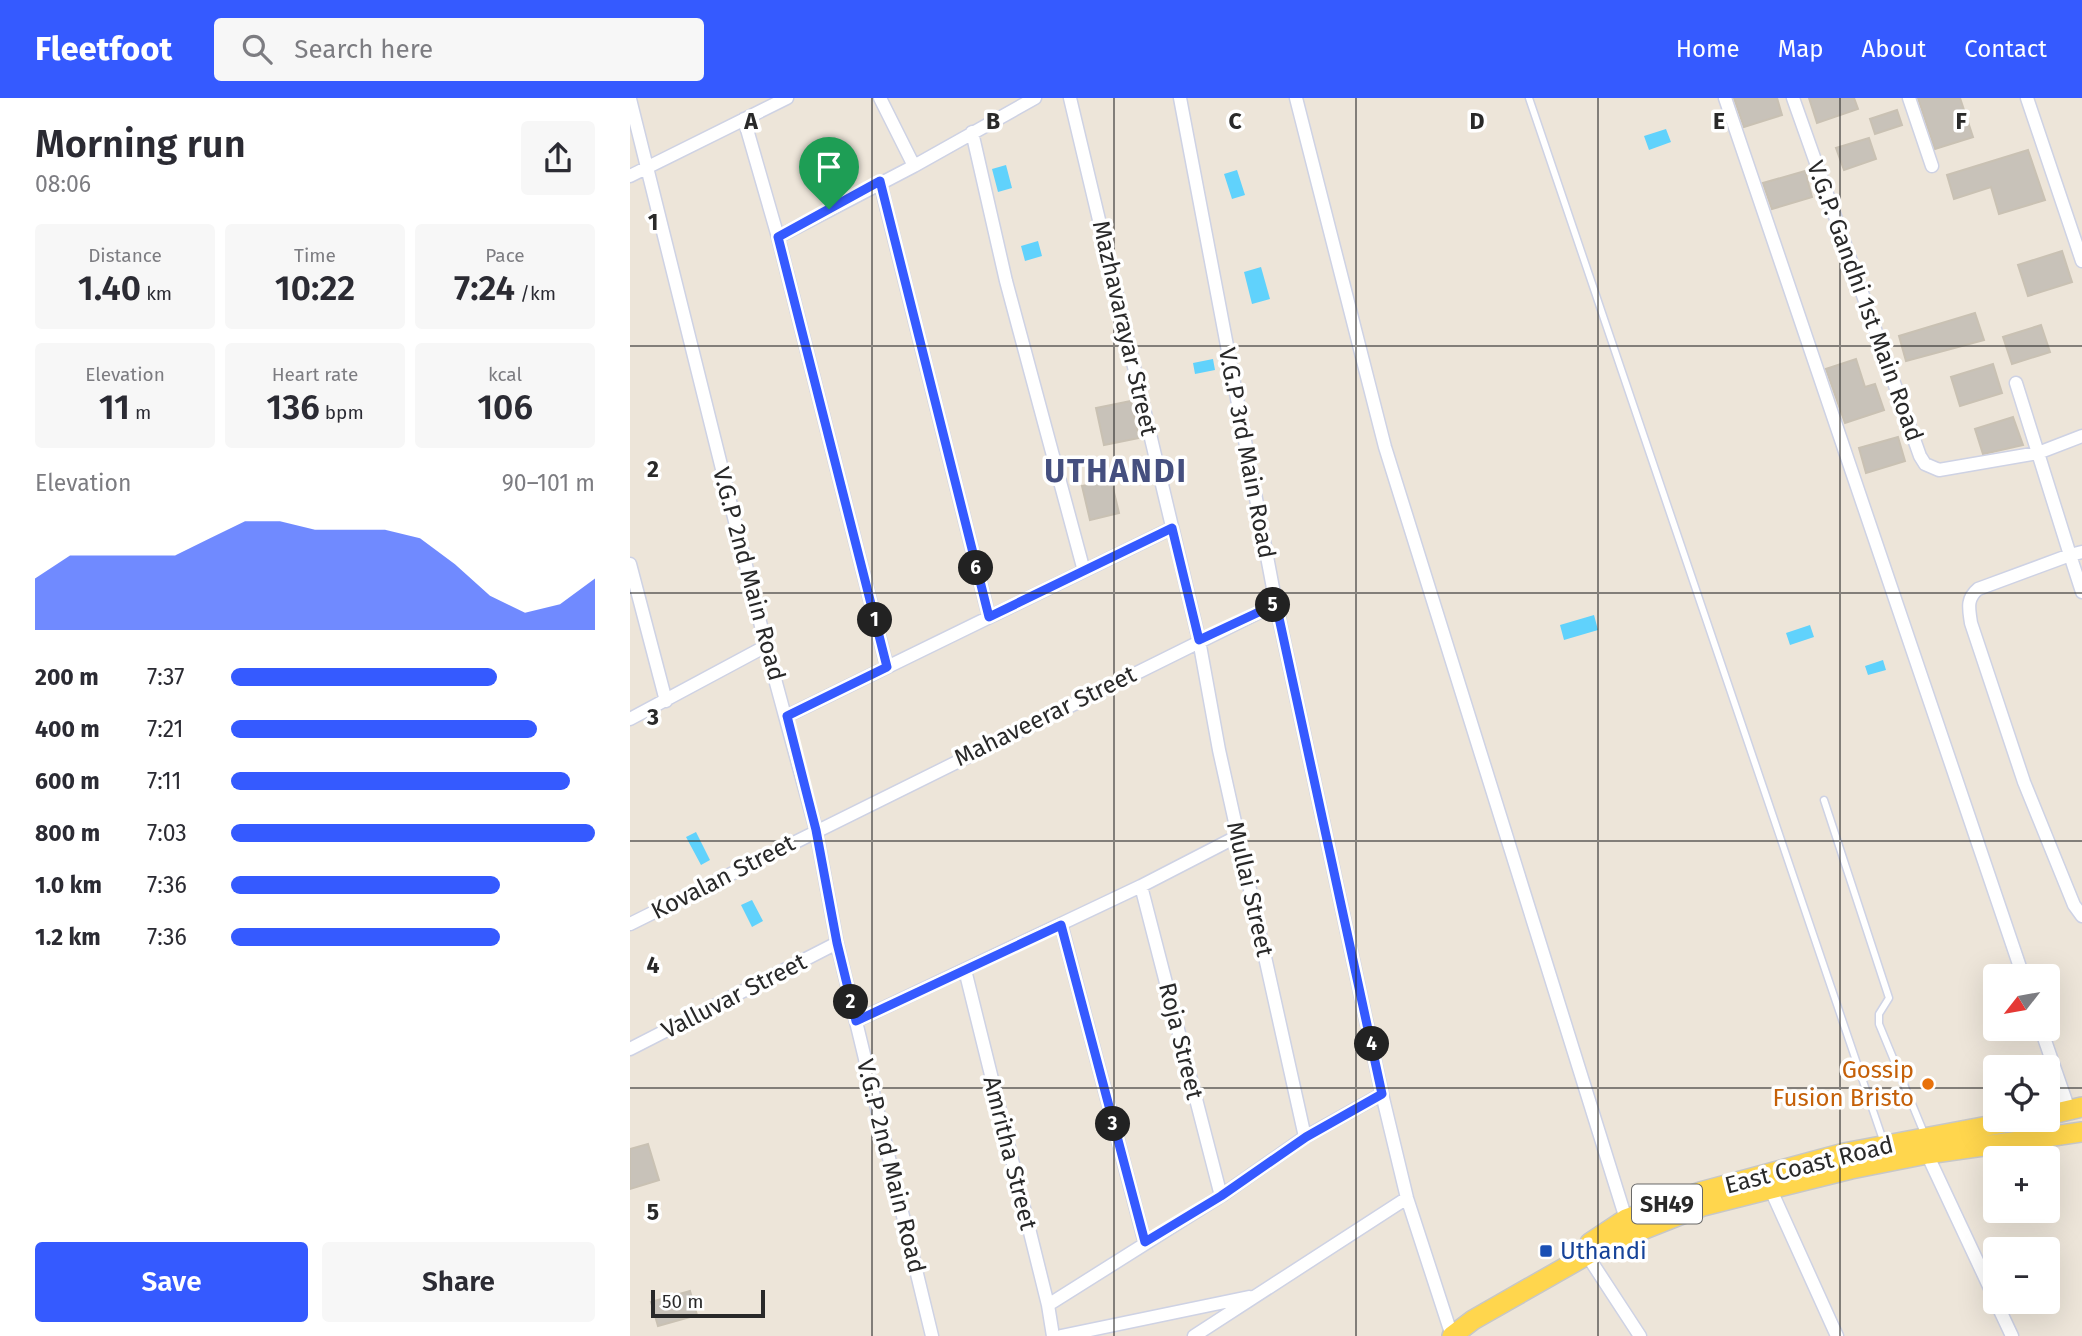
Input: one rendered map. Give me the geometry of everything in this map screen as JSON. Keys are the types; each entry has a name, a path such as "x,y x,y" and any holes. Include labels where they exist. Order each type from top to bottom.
{"main road":[{"path":"1926,1146 1983,1130"},
{"path":"1926,1146 2081,1136"},
{"name":"East Coast Road","path":"1449,1334 1468,1312 1583,1247 1626,1219 1700,1192 1884,1144 1926,1146"},
{"name":"East Coast Road","path":"1449,1334 1587,1255 1703,1206 1926,1146"}],"street":[{"path":"630,176 787,98"},
{"path":"880,98 914,166"},
{"path":"778,237 880,181 914,166 1035,98"},
{"name":"Mazhavarayar Street","path":"1070,98 1199,640"},
{"name":"V.G.P 3rd Main Road","path":"1180,98 1276,604 1382,1094 1407,1198 1449,1334"},
{"path":"1296,98 1385,447 1626,1219"},
{"path":"1724,98 2019,964"},
{"name":"V.G.P. Gandhi 1st Main Road","path":"1793,98 1925,464 1939,470 2038,453 2082,436"},
{"path":"1909,98 1932,166"},
{"path":"2026,98 2082,261"},
{"name":"V.G.P 2nd Main Road","path":"630,99 766,646 816,830 837,943 932,1336"},
{"path":"744,119 778,237 887,667"},
{"path":"972,132 1006,281 1084,571"},
{"path":"880,181 989,617"},
{"path":"2016,383 2038,453 2076,554 2082,592"},
{"path":"787,716 1172,528"},
{"path":"2076,554 1979,589 1968,605 1971,624 2024,782 2074,905 2082,916"},
{"path":"630,565 666,701"},
{"name":"Mahaveerar Street","path":"816,830 1276,604"},
{"name":"Mullai Street","path":"1199,640 1219,750 1306,1137"},
{"path":"630,719 766,646"},
{"name":"Kovalan Street","path":"630,924 816,830"},
{"path":"856,1021 1061,925 1238,836"},
{"name":"Roja Street","path":"1141,886 1221,1196"},
{"path":"1061,925 1145,1242"},
{"name":"Valluvar Street","path":"630,1049 837,943"},
{"name":"Amritha Street","path":"965,970 1048,1305 1053,1336"},
{"path":"2046,1041 2075,1109"},
{"path":"1048,1305 1221,1196 1306,1137 1382,1094"},
{"path":"1926,1146 1983,1272"},
{"path":"1770,1188 1837,1336"},
{"path":"1194,1336 1407,1198"},
{"path":"1587,1255 1640,1336"},
{"path":"1061,1336 1257,1295"},
{"path":"2002,1314 2012,1336"}],"lane":[{"path":"1529,98 1884,1144"},
{"path":"1824,800 1889,998 1879,1014 1879,1024 1926,1146"}],"water":[{"path":"1666,129 1671,142 1649,150 1644,136"},
{"path":"1006,165 1012,188 998,192 992,169"},
{"path":"1237,170 1245,195 1232,199 1224,174"},
{"path":"1038,241 1042,256 1025,261 1021,246"},
{"path":"1261,267 1270,299 1252,304 1244,272"},
{"path":"1213,359 1215,370 1195,374 1193,363"},
{"path":"1594,615 1598,630 1564,640 1560,625"},
{"path":"1810,625 1814,637 1790,645 1786,633"},
{"path":"1883,660 1886,670 1868,675 1865,666"},
{"path":"696,832 710,860 701,865 686,837"},
{"path":"752,900 763,921 752,927 741,905"}],"building":[{"path":"1734,98 1777,98 1782,115 1744,127"},
{"path":"1809,98 1854,98 1858,109 1817,123"},
{"path":"1918,98 1960,98 1973,137 1935,149"},
{"path":"1897,110 1902,125 1875,134 1870,119"},
{"path":"1869,138 1876,159 1844,170 1836,148"},
{"path":"2028,150 2045,200 1999,214 1991,187 1954,199 1947,175"},
{"path":"1805,171 1812,197 1772,209 1763,183"},
{"path":"2062,251 2072,282 2028,296 2018,265"},
{"path":"1975,313 1984,340 1906,361 1899,336"},
{"path":"2041,325 2050,352 2012,364 2003,337"},
{"path":"1856,359 1865,387 1875,384 1884,410 1845,423 1826,369"},
{"path":"1993,364 2002,393 1960,406 1951,377"},
{"path":"1131,401 1139,438 1104,445 1096,408"},
{"path":"2013,417 2023,445 1983,454 1975,429"},
{"path":"1898,437 1905,461 1866,473 1859,448"},
{"path":"1111,480 1119,513 1090,520 1082,486"},
{"path":"648,1144 659,1180 630,1189 630,1149"},
{"path":"690,1291 697,1315 658,1326 651,1302"}],"place":[{"name":"Gossip Fusion Bristo","path":"1928,1084"},
{"name":"Uthandi","path":"1546,1251"}],"district":[{"name":"UTHANDI","path":"1116,471"}],"route":[{"path":"880,181 989,617 1172,528 1199,640 1276,604 1382,1094 1306,1137 1221,1196 1145,1242 1061,925 856,1021 837,943 816,830 787,716 887,667 778,237 829,209 880,181"}]}
